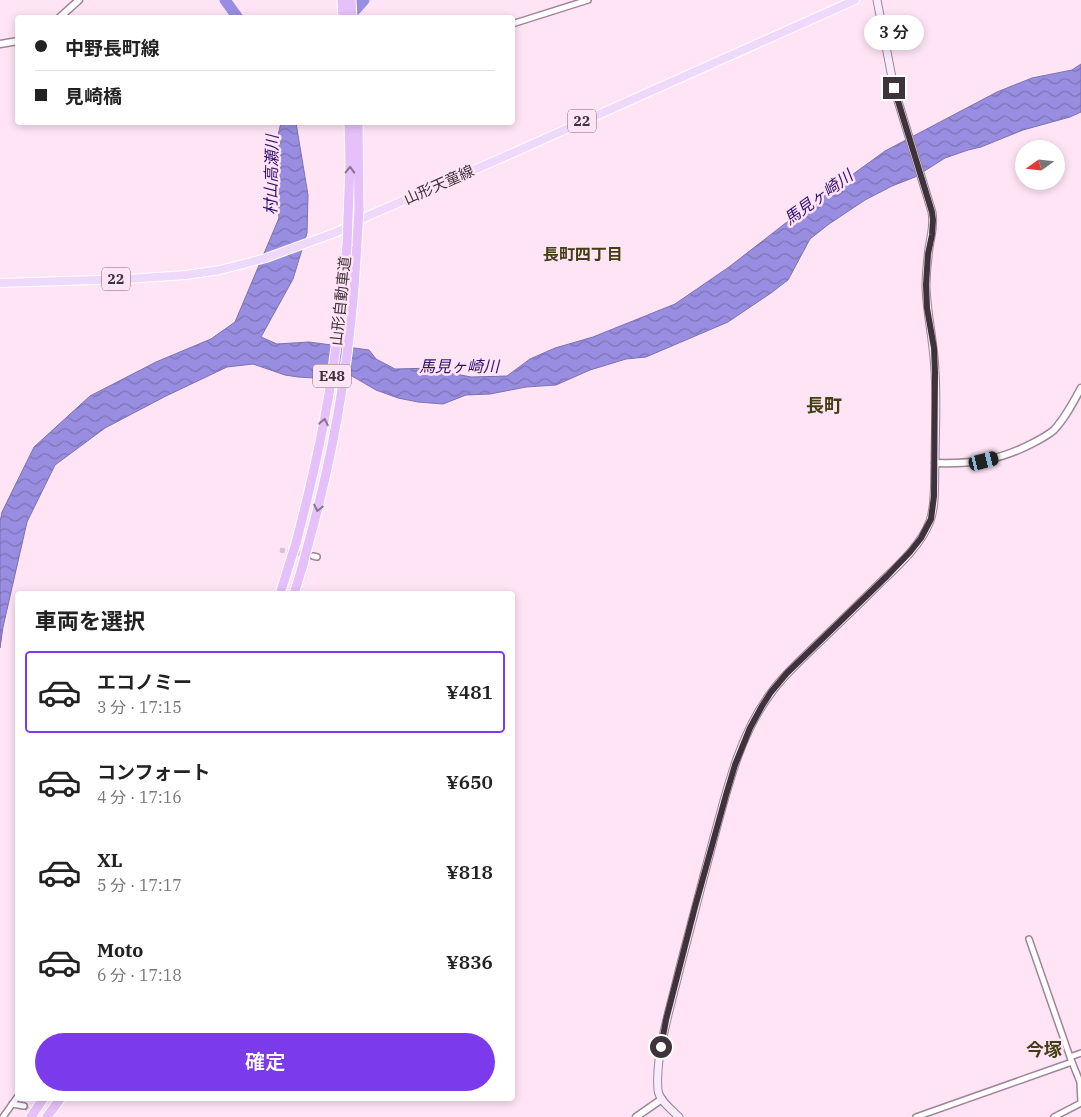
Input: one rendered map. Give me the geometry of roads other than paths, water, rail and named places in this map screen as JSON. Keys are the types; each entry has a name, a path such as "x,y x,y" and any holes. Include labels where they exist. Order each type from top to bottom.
{"highway":[{"path":"342,0 343,15"},
{"path":"351,0 352,15"},
{"name":"山形自動車道","path":"281,591 296,543 326,414 347,246 350,165 349,125"},
{"name":"山形自動車道","path":"295,591 316,517 335,430 347,355 355,287 359,210 358,125"},
{"path":"31,1117 42,1101"},
{"path":"47,1117 59,1101"}],"main road":[{"name":"山形天童線","path":"0,283 186,275 266,258 337,232 368,216 854,0"},
{"path":"678,1117 658,1092 661,1047 666,1020 695,907 726,795 735,765 750,728 771,692 787,673 910,552 921,538 931,519 935,463 935,372 926,285 933,220 894,88 877,0"}],"street":[{"path":"62,15 79,0"},
{"path":"515,23 588,0"},
{"path":"0,44 15,42"},
{"path":"935,463 984,461 1028,446 1053,431 1068,412 1081,388"},
{"path":"1029,938 1080,1082 1081,1103 1054,1117"},
{"path":"916,1117 1071,1060 1081,1054"},
{"path":"636,1117 662,1099"},
{"path":"3,1117 15,1100"},
{"path":"12,1104 24,1106"}],"water":[{"path":"1081,64 1081,112 1070,117 1023,130 981,147 945,158 915,177 865,200 810,239 788,280 771,293 728,322 646,357 626,359 590,370 556,385 526,387 490,394 466,395 443,404 398,398 376,390 352,376 327,374 315,378 298,377 285,375 253,364 227,367 105,428 55,465 27,522 0,648 0,522 2,512 34,447 90,396 156,362 211,339 235,322 279,218 274,151 280,125 296,125 308,195 307,233 293,279 261,337 277,344 309,342 369,350 376,359 395,369 435,368 471,377 507,376 530,359 555,348 593,337 675,304 729,267 787,222 885,151 997,92 1032,78 1072,70"}],"waterway":[{"name":"村山高瀬川","path":"225,0 236,15"},
{"path":"351,15 364,0"}],"tunnel":[{"path":"280,550 308,555"},
{"path":"24,1106 37,1117"}],"district":[{"name":"長町四丁目","path":"583,254"},
{"name":"長町","path":"824,406"},
{"name":"今塚","path":"1044,1050"}],"water label":[{"name":"馬見ヶ崎川","path":"818,197"},
{"name":"馬見ヶ崎川","path":"459,366"}]}
